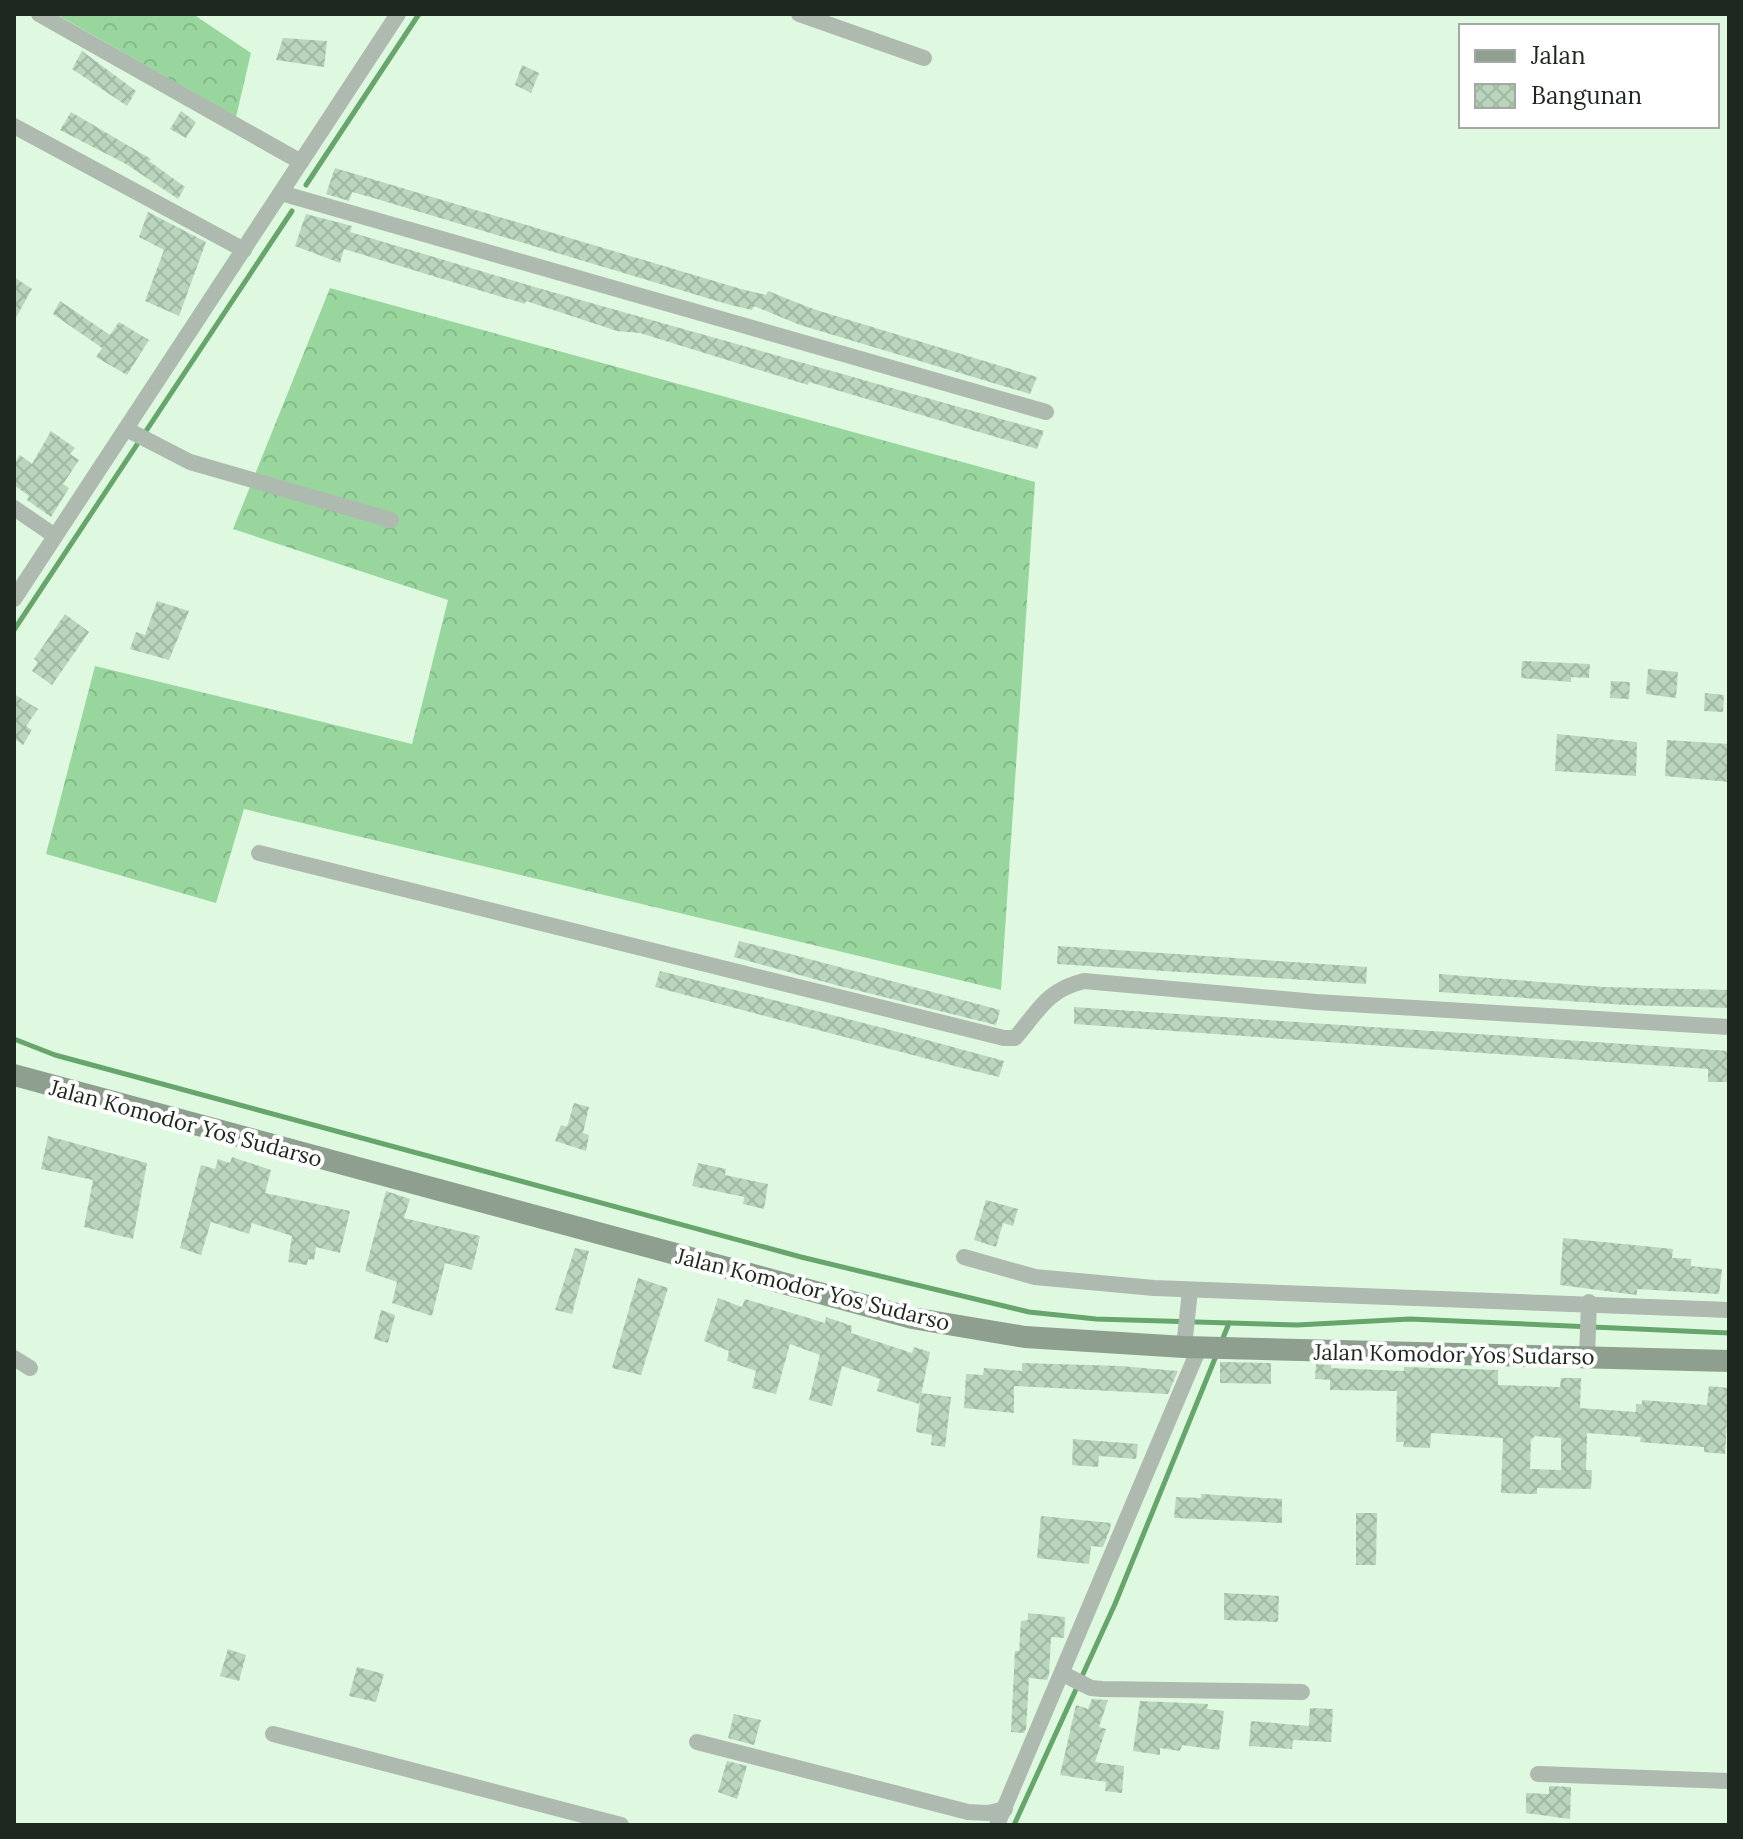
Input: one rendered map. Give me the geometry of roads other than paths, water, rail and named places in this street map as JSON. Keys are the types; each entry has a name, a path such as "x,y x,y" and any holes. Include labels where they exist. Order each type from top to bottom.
{"street":[{"path":"39,14 301,162"},
{"path":"14,599 128,431 398,14"},
{"path":"799,14 924,58"},
{"path":"14,126 244,250"},
{"path":"281,193 1046,412"},
{"path":"128,431 190,462 391,520"},
{"path":"14,508 55,536"},
{"path":"259,853 1004,1038 1015,1038 1031,1013 1065,985 1084,981 1316,1002 1729,1027"},
{"name":"Jalan Komodor Yos Sudarso","path":"14,1075 912,1318 1025,1337 1195,1344 1233,1349 1587,1346 1729,1361"},
{"path":"964,1257 1035,1277 1190,1296 1729,1310"},
{"path":"997,1825 1067,1676 1195,1344 1190,1296"},
{"path":"1587,1346 1589,1306"},
{"path":"14,1358 30,1368"},
{"path":"1067,1676 1102,1689 1302,1692"},
{"path":"273,1734 621,1825"},
{"path":"697,1742 968,1812 988,1813 1005,1809"},
{"path":"1538,1774 1729,1781"}],"waterway":[{"path":"306,185 419,14"},
{"path":"14,630 292,211"},
{"path":"14,1039 55,1055 801,1257 1029,1312 1096,1319 1297,1325 1410,1319 1729,1333"},
{"path":"1221,1343 1229,1323"},
{"path":"1014,1825 1115,1604 1216,1356"}]}
